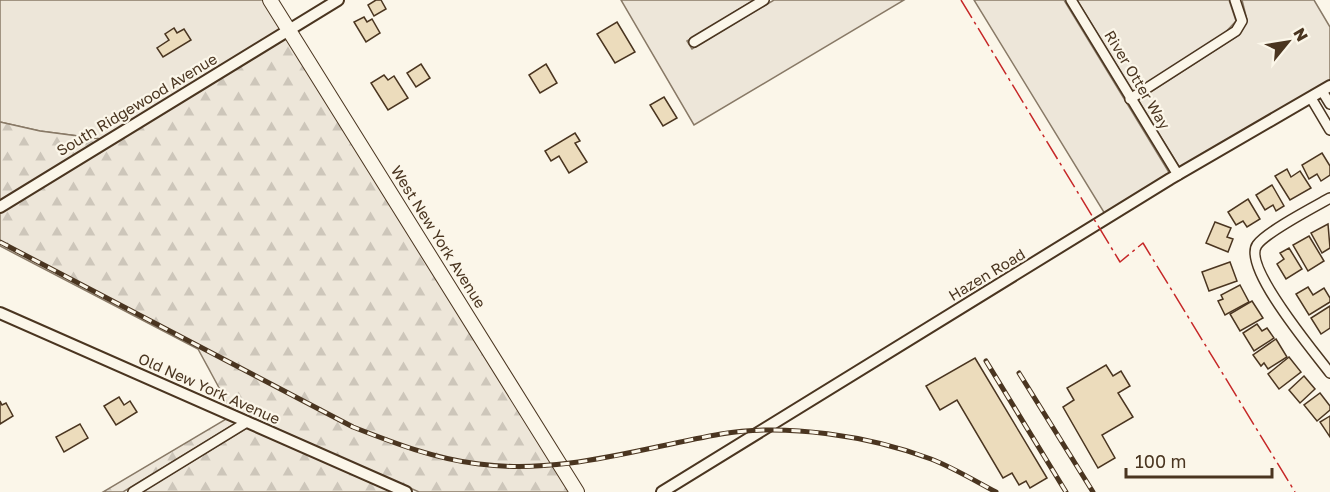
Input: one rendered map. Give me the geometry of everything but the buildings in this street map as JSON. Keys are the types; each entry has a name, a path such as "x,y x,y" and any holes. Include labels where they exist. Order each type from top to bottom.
{"main road":[{"name":"West New York Avenue","path":"270,0 577,492"}],"street":[{"name":"South Ridgewood Avenue","path":"0,207 338,0"},
{"path":"694,42 764,0"},
{"name":"River Otter Way","path":"1071,0 1178,175"},
{"path":"1130,99 1236,31 1242,21 1236,0"},
{"path":"1326,89 1330,104"},
{"name":"Hazen Road","path":"662,492 1178,175 1326,89"},
{"path":"1311,98 1330,130"},
{"path":"1330,198 1266,237 1256,246 1254,254 1258,270 1274,296 1330,373"},
{"name":"Old New York Avenue","path":"0,313 406,492"},
{"path":"133,492 247,422"}],"green space":[{"path":"0,0 263,0 282,28 101,139 40,131 0,122"},
{"path":"621,0 754,0 687,41 692,49 774,0 904,0 694,125"},
{"path":"974,0 1064,0 1170,174 1105,214"},
{"path":"1077,0 1229,0 1236,21 1223,35 1133,92"},
{"path":"1242,0 1314,0 1330,27 1330,81 1180,168 1138,100 1239,35 1247,20"},
{"path":"287,37 570,492 419,492 230,408 198,349 0,246 0,213"},
{"path":"0,122 40,131 101,139 0,201"},
{"path":"226,419 236,423 123,492 103,492"},
{"path":"247,428 392,492 142,492"}],"railway":[{"path":"0,242 353,427 431,454 479,464 540,466 601,458 721,434 746,431 800,431 855,438 907,451 948,466 996,492"},
{"path":"986,361 1066,492"},
{"path":"1019,373 1093,492"}],"power":[{"path":"961,0 1120,262 1143,243 1295,492"}]}
